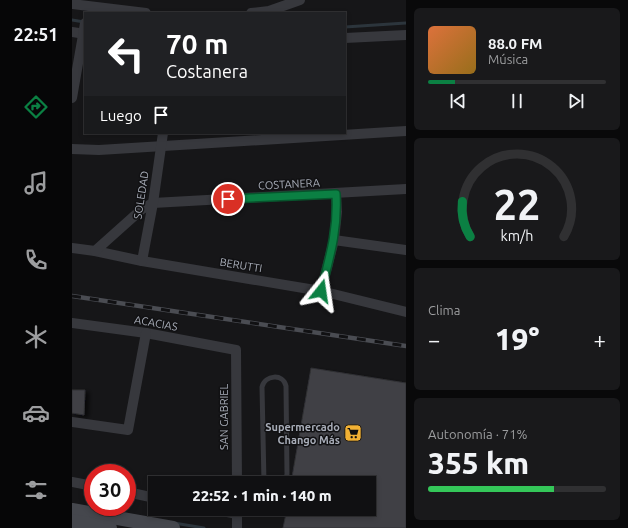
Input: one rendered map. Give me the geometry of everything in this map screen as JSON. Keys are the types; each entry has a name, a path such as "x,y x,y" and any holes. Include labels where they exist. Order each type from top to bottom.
{"main road":[{"path":"72,510 173,528"},
{"path":"72,521 110,528"}],"street":[{"path":"260,12 269,11 296,1"},
{"path":"72,4 138,12"},
{"path":"72,32 84,35 72,98"},
{"path":"346,38 406,35 406,38"},
{"path":"72,149 99,150 406,131"},
{"name":"SOLEDAD","path":"142,261 153,203 163,134"},
{"name":"COSTANERA","path":"153,203 406,189"},
{"path":"321,291 334,240 337,212 336,194"},
{"path":"95,251 142,209 153,203"},
{"path":"334,240 406,250"},
{"name":"BERUTTI","path":"72,248 321,291 406,312"},
{"name":"ACACIAS","path":"72,323 146,333 236,350"},
{"path":"72,422 128,430 146,333"},
{"name":"SAN GABRIEL","path":"236,350 237,476"},
{"path":"72,482 84,484"},
{"path":"136,494 148,496"},
{"path":"237,516 237,528"}],"lane":[{"path":"264,476 262,387 265,380 269,378 282,379 285,381 286,386 286,476"}],"building":[{"name":"Supermercado Chango Más","path":"311,368 406,383 406,528 283,528 286,516 376,516 376,476 292,476"},
{"path":"72,390 85,390 84,415 72,413"}],"waterway":[{"path":"72,20 84,22"},
{"path":"346,27 406,23"},
{"path":"174,523 204,528"}],"railway":[{"path":"72,296 406,346"}],"place":[{"name":"Supermercado Chango Más","path":"353,433"}],"route":[{"path":"228,199 336,194 337,212 334,240 321,291"}]}
